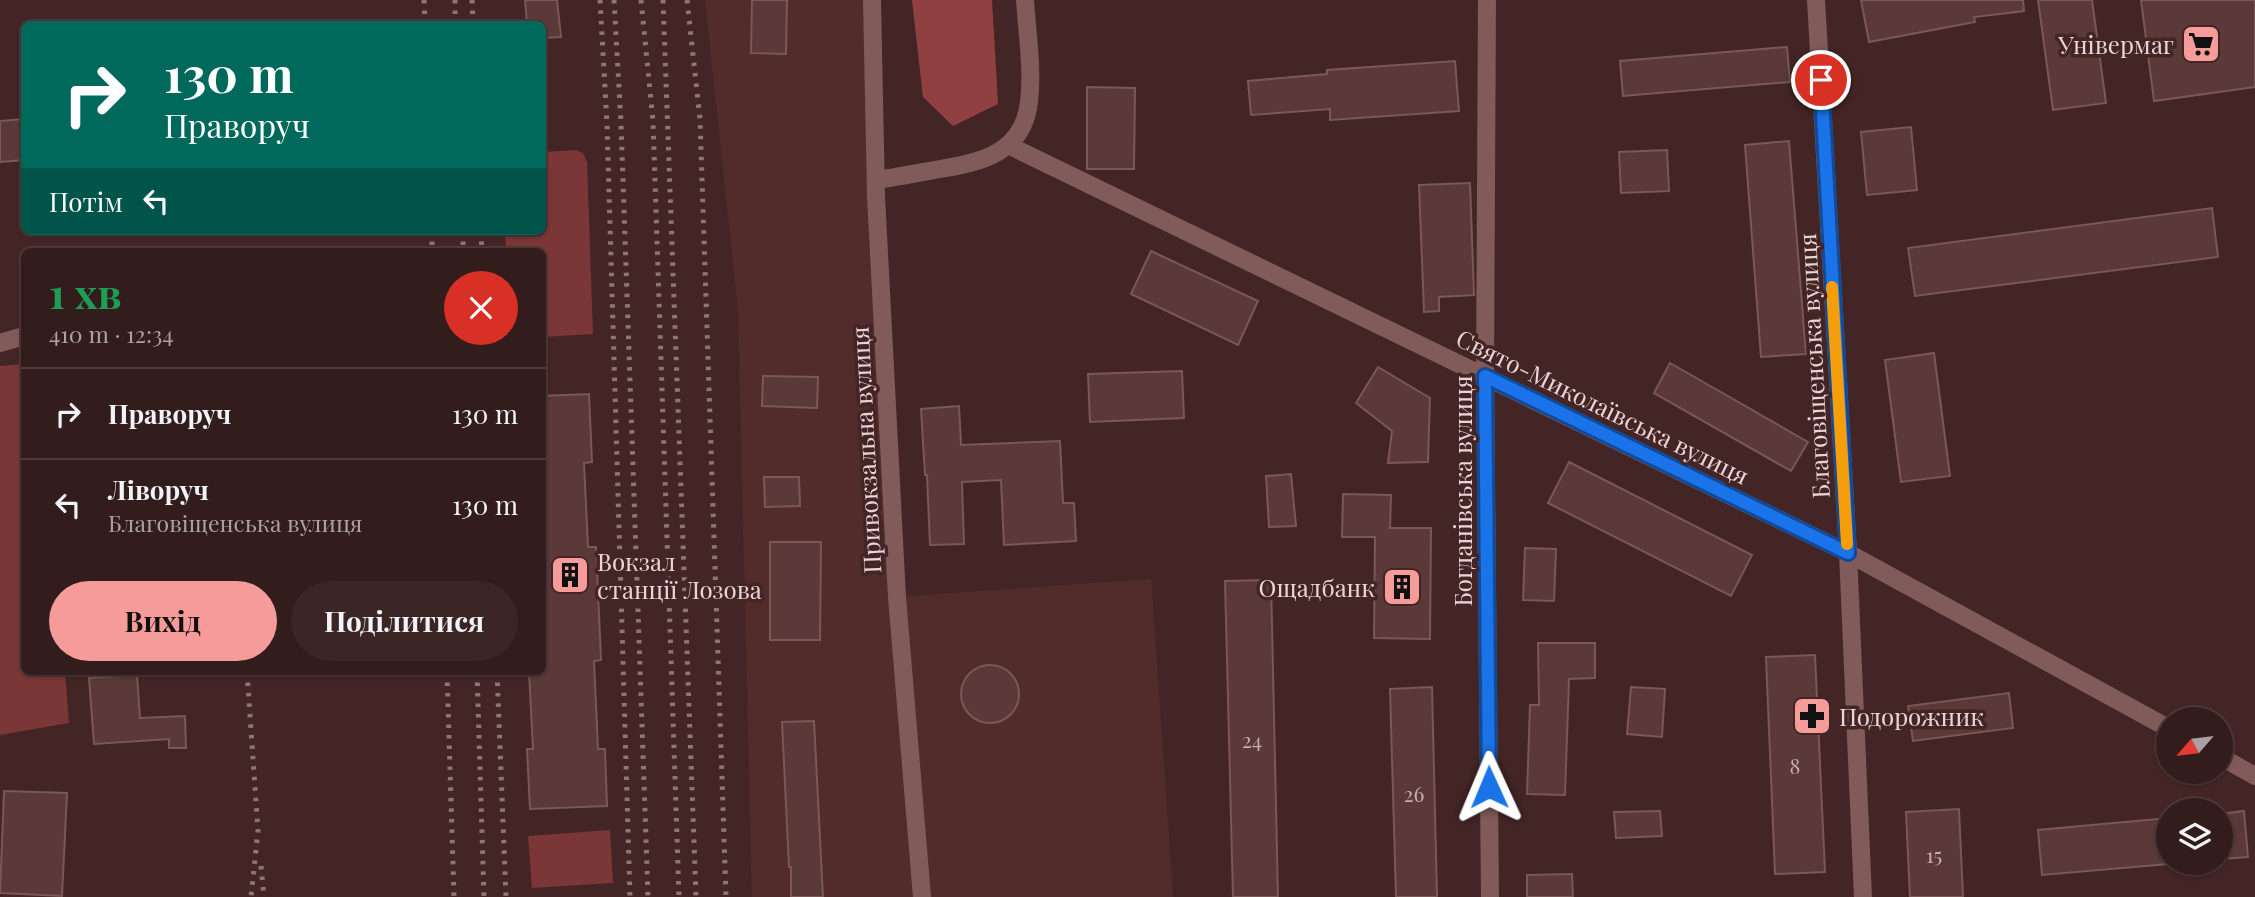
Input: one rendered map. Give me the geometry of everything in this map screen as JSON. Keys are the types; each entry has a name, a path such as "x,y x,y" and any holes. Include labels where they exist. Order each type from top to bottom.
{"street":[{"name":"Привокзальна вулиця","path":"872,0 876,180 897,597 922,897"},
{"path":"876,180 977,163 1008,145 1022,126 1029,103 1025,0"},
{"name":"Богданівська вулиця","path":"1487,0 1485,376 1490,897"},
{"name":"Благовіщенська вулиця","path":"1816,0 1848,553 1863,897"},
{"name":"Свято-Миколаївська вулиця","path":"1008,145 1848,553 2156,721"},
{"path":"0,343 21,338"},
{"path":"2233,764 2255,776"}],"shaded area":[{"path":"705,0 872,0 898,597 1151,579 1173,897 752,897 738,309"},
{"path":"912,0 992,0 998,104 953,126 923,97"},
{"path":"576,150 583,153 587,162 593,334 546,337 546,248 506,248 505,235 546,235 546,152"},
{"path":"21,364 21,675 65,675 69,723 0,735 0,366"},
{"path":"610,830 613,883 532,888 528,836"}],"building":[{"path":"525,0 557,0 561,37 546,38 546,21 527,21"},
{"path":"752,0 787,0 786,54 751,53"},
{"path":"1861,0 2023,0 2024,11 1974,17 1975,22 1869,42"},
{"path":"2038,0 2092,0 2106,103 2053,110"},
{"name":"Універмаг","path":"2141,0 2255,0 2255,87 2154,101"},
{"path":"1787,47 1790,82 1623,96 1620,61"},
{"path":"1455,61 1459,111 1330,120 1330,109 1251,115 1248,81 1327,74 1327,70"},
{"path":"1087,87 1135,88 1134,169 1087,169"},
{"path":"21,119 21,160 0,162 0,121"},
{"path":"1911,127 1917,190 1867,195 1861,132"},
{"path":"1789,141 1806,354 1761,357 1745,145"},
{"path":"1667,150 1669,191 1621,193 1619,152"},
{"path":"1470,183 1474,295 1439,297 1439,311 1424,312 1419,185"},
{"path":"2212,208 2218,257 1915,296 1908,248"},
{"path":"1151,251 1258,301 1238,345 1131,294"},
{"path":"1934,353 1950,476 1901,482 1885,360"},
{"path":"1670,363 1808,442 1791,471 1654,393"},
{"path":"1378,367 1430,398 1428,462 1388,463 1392,431 1356,403"},
{"path":"1182,371 1184,418 1090,422 1088,374"},
{"path":"763,376 818,377 817,408 762,406"},
{"name":"Вокзал станції Лозова","path":"589,394 592,462 584,463 588,547 596,547 601,660 594,661 598,749 605,749 607,806 530,809 527,749 533,749 529,675 546,675 546,396"},
{"path":"959,406 961,445 1060,441 1063,503 1074,503 1076,541 1004,545 1001,480 962,482 964,544 930,545 921,409"},
{"path":"1569,462 1752,555 1731,596 1548,503"},
{"path":"1291,474 1296,526 1269,527 1266,476"},
{"path":"764,477 799,477 800,506 765,507"},
{"name":"Ощадбанк","path":"1343,494 1391,495 1390,528 1431,528 1430,639 1374,638 1375,537 1342,537"},
{"path":"770,542 821,542 820,640 770,640"},
{"path":"1525,548 1556,549 1554,601 1523,600"},
{"path":"1271,580 1278,897 1233,897 1225,581"},
{"path":"1538,643 1595,643 1595,678 1569,679 1565,795 1527,794 1530,705 1539,705"},
{"path":"1815,655 1825,872 1775,874 1766,657"},
{"path":"984,665 996,665 1011,673 1019,688 1019,700 1011,715 996,723 984,723 969,715 961,700 961,688 969,673"},
{"path":"137,675 140,718 185,716 186,748 169,748 169,739 94,744 89,678"},
{"path":"1432,687 1437,897 1396,897 1390,689"},
{"path":"1631,687 1665,689 1662,737 1627,734"},
{"path":"2009,693 2013,728 1913,741 1908,706"},
{"path":"814,721 823,897 791,897 782,722"},
{"path":"4,791 67,793 62,896 0,893"},
{"path":"1959,809 1963,897 1910,897 1906,812"},
{"path":"1660,811 1662,836 1616,838 1614,812"},
{"path":"2244,811 2248,857 2233,858 2233,812"},
{"path":"2156,819 2156,865 2042,875 2038,830"},
{"path":"1572,874 1573,897 1527,897 1527,875"}],"railway":[{"path":"424,0 425,21"},
{"path":"455,0 455,21"},
{"path":"472,0 473,21"},
{"path":"600,0 607,124 630,897"},
{"path":"614,0 621,123 648,897"},
{"path":"641,0 653,121 679,897"},
{"path":"663,0 696,897"},
{"path":"687,0 700,119 726,897"},
{"path":"432,235 432,248"},
{"path":"463,235 463,248"},
{"path":"481,235 482,248"},
{"path":"247,675 258,831 251,897"},
{"path":"447,675 454,897"},
{"path":"477,675 484,897"},
{"path":"497,675 506,897"},
{"path":"261,866 264,897"}],"slow traffic":[{"path":"1832,287 1847,544"}],"place":[{"name":"Універмаг","path":"2201,44"},
{"name":"Вокзал станції Лозова","path":"570,575"},
{"name":"Ощадбанк","path":"1402,587"},
{"name":"Подорожник","path":"1812,716"}],"route":[{"path":"1489,787 1485,376 1848,553 1821,80"}]}
